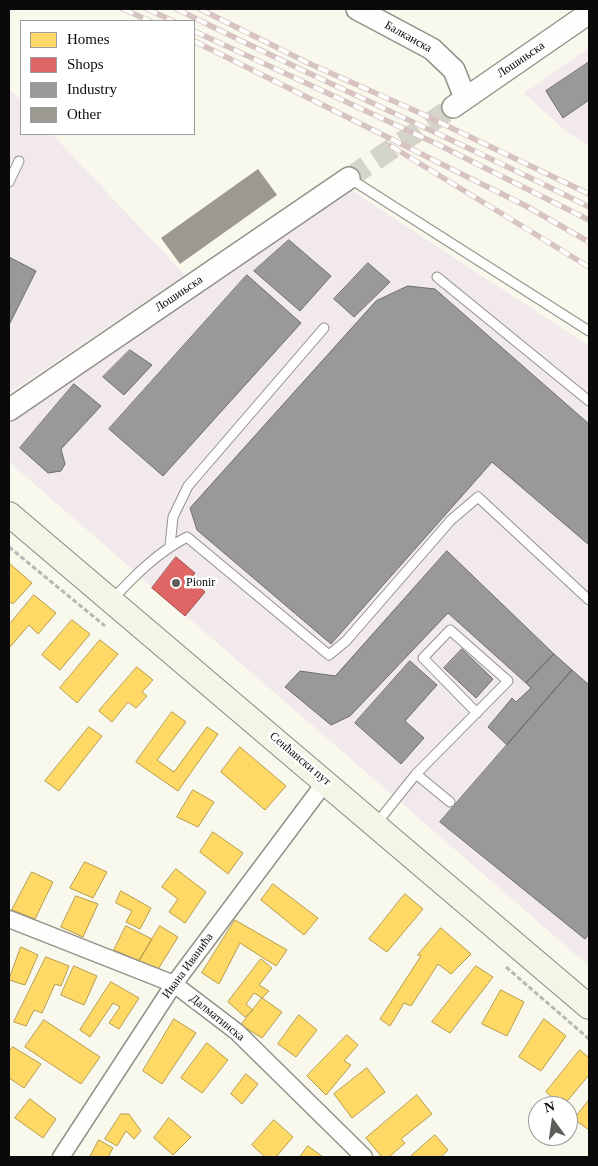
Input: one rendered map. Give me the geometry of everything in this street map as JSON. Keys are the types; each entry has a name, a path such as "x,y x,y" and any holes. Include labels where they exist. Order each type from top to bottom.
{"main road":[{"name":"Сенћански пут","path":"9,514 326,781 589,1007"}],"street":[{"name":"Балканска","path":"357,9 432,49 454,70 459,103"},
{"name":"Лошињска","path":"459,103 589,13"},
{"name":"Лошињска","path":"9,410 350,178"},
{"name":"Ивана Иванића","path":"61,1157 174,984 326,781"},
{"name":"Далматинска","path":"9,919 174,984 237,1032 364,1157"}],"lane":[{"path":"9,182 19,161"},
{"path":"350,178 589,331"},
{"path":"436,276 589,401"},
{"path":"170,546 173,517 188,486 324,328"},
{"path":"111,600 138,573 170,546 187,537 329,655 346,641 451,520 478,497 589,600"},
{"path":"376,824 416,774 508,681 450,630 423,658 476,713"},
{"path":"416,774 450,802"}],"shaded area":[{"path":"589,48 589,146 567,132 524,93"},
{"path":"9,88 20,100 20,135 53,135 185,275 9,393"},
{"name":"Pionir","path":"351,190 589,346 589,966 9,462 9,422 120,343"}],"building: Homes":[{"path":"9,563 32,583 13,604 9,601"},
{"path":"34,595 56,613 38,634 29,625 9,648 9,625"},
{"path":"72,620 90,634 60,670 42,655"},
{"path":"100,640 118,654 77,703 60,688"},
{"path":"137,667 153,680 142,692 147,696 136,708 128,702 112,722 99,711"},
{"path":"172,712 186,722 157,760 174,772 207,727 218,734 178,791 136,762"},
{"path":"89,727 102,736 59,791 45,781"},
{"path":"240,747 286,786 265,810 221,772"},
{"path":"193,790 214,802 198,827 177,817"},
{"path":"213,832 243,853 228,874 200,852"},
{"path":"85,862 107,872 93,898 70,888"},
{"path":"176,869 206,892 185,923 169,912 178,899 162,887"},
{"path":"32,872 53,882 35,919 12,910"},
{"path":"273,884 318,918 304,935 261,900"},
{"path":"121,891 151,908 140,929 126,922 132,911 116,903"},
{"path":"405,894 423,909 387,952 369,939"},
{"path":"76,896 98,904 83,937 61,927"},
{"path":"235,920 287,950 276,966 240,943 219,984 202,973"},
{"path":"126,926 152,939 139,961 114,950"},
{"path":"160,926 178,937 157,971 139,961"},
{"path":"441,928 471,954 451,974 438,964 411,1006 404,1003 390,1026 380,1019 421,956 418,955"},
{"path":"21,947 38,955 25,985 9,980"},
{"path":"46,957 69,966 61,986 55,984 42,1013 34,1010 26,1026 14,1022"},
{"path":"261,959 272,968 259,985 269,991 262,998 254,993 246,1004 253,1010 245,1017 228,1002"},
{"path":"74,966 97,976 84,1005 61,995"},
{"path":"476,966 493,977 450,1033 432,1022"},
{"path":"111,982 139,998 119,1029 109,1023 120,1007 113,1003 90,1037 80,1030"},
{"path":"501,990 524,1002 507,1036 482,1024"},
{"path":"262,998 282,1012 262,1038 241,1025"},
{"path":"299,1015 317,1030 296,1057 278,1044"},
{"path":"174,1019 196,1033 162,1084 143,1071"},
{"path":"544,1019 566,1036 541,1071 519,1057"},
{"path":"44,1020 100,1057 81,1084 25,1047"},
{"path":"347,1035 358,1045 344,1061 351,1065 326,1095 307,1076"},
{"path":"207,1043 228,1060 202,1093 181,1078"},
{"path":"13,1047 41,1064 24,1088 9,1078 9,1052"},
{"path":"580,1050 589,1058 589,1075 571,1096 551,1096 546,1092"},
{"path":"367,1068 385,1092 352,1118 334,1094"},
{"path":"246,1074 258,1084 242,1104 231,1094"},
{"path":"417,1095 432,1114 401,1139 405,1143 389,1157 382,1157 366,1138"},
{"path":"30,1099 56,1119 43,1138 15,1118"},
{"path":"589,1100 589,1130 578,1122 578,1114"},
{"path":"121,1114 129,1114 141,1131 134,1139 126,1131 117,1146 105,1139"},
{"path":"169,1118 191,1137 173,1155 154,1138"},
{"path":"274,1120 293,1137 276,1157 265,1157 252,1145"},
{"path":"435,1135 448,1150 441,1157 410,1157"},
{"path":"99,1140 113,1148 108,1157 90,1157"},
{"path":"308,1146 323,1157 300,1157"}],"building: Shops":[{"name":"Pionir","path":"176,557 195,573 191,579 205,592 185,616 152,588"}],"building: Industry":[{"path":"589,62 589,100 563,118 546,91"},
{"path":"289,240 331,276 300,311 254,271"},
{"path":"9,257 36,271 9,325"},
{"path":"368,263 390,282 354,317 334,299"},
{"path":"247,275 301,323 163,476 109,429"},
{"path":"408,286 435,289 589,424 589,545 492,462 331,644 197,530 190,508 376,301"},
{"path":"130,350 152,365 124,395 103,377"},
{"path":"74,384 101,406 61,449 65,464 61,471 48,473 20,448"},
{"path":"447,551 554,654 526,683 448,613 350,716 331,725 285,687 300,671 335,676"},
{"path":"462,649 493,679 476,698 444,668"},
{"path":"554,654 572,670 507,745 488,727 512,698 516,702 531,688 526,683"},
{"path":"410,661 437,685 405,721 424,738 401,764 355,723"},
{"path":"572,670 589,685 589,934 585,939 440,822"}],"building: Other":[{"path":"258,169 277,195 180,264 161,238"}],"tunnel":[{"path":"349,178 453,107"}],"railway":[{"path":"123,9 148,20"},
{"path":"147,9 171,20"},
{"path":"177,9 589,207"},
{"path":"200,9 308,63 418,112 589,194"},
{"path":"195,31 439,145 589,220"},
{"path":"195,41 526,206 589,242"},
{"path":"391,146 589,267"}],"place":[{"name":"Pionir","path":"176,583"}]}
